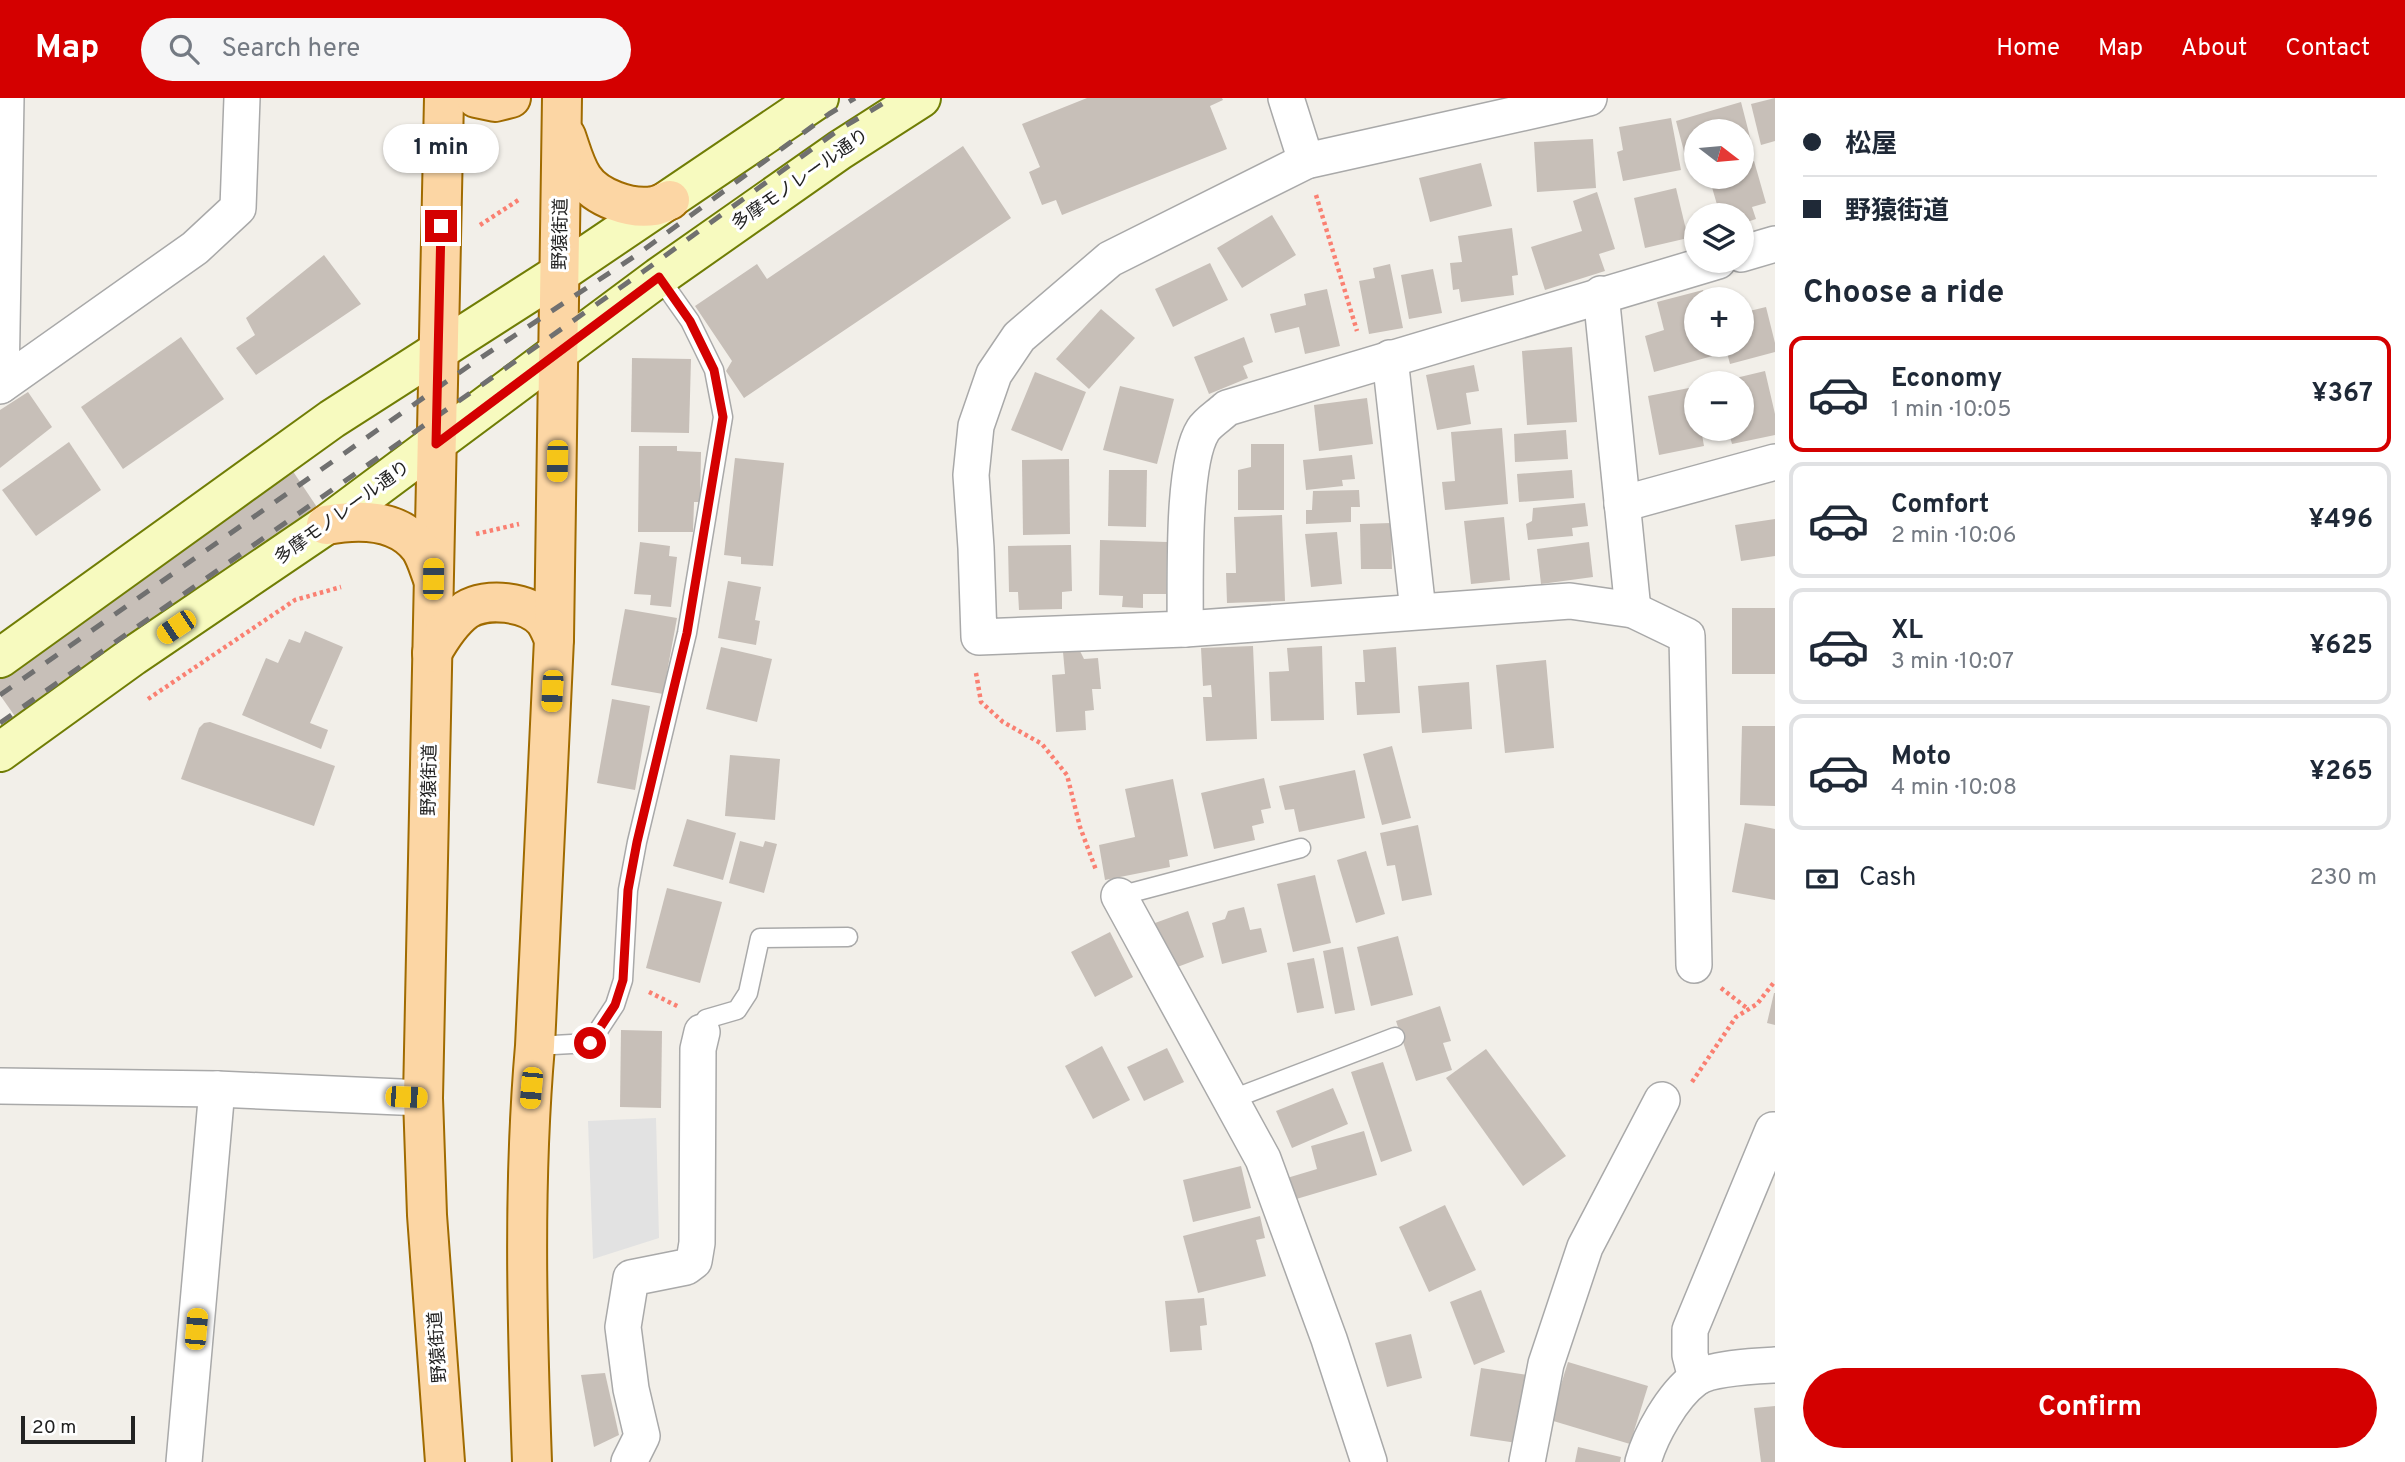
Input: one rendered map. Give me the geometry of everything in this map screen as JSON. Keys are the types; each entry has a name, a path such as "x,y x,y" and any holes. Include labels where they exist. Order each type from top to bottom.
{"main road":[{"name":"野猿街道","path":"444,98 423,1098 427,1215 445,1462"},
{"path":"476,98 495,102 511,98"},
{"path":"0,658 332,419 560,273 819,98"},
{"name":"多摩モノレール通り","path":"0,752 133,656 326,526 659,277 840,150 921,98"},
{"name":"野猿街道","path":"532,1462 528,1352 529,1109 535,1046 554,639 562,111"},
{"path":"562,111 582,178 594,191 639,206 654,206 670,200"},
{"path":"326,526 351,520 373,521 401,531 419,548 433,579"},
{"path":"432,653 446,630 468,609 496,602 523,605 543,619 554,639"}],"street":[{"path":"1,386 6,98"},
{"path":"1,386 195,247 238,208 242,98"},
{"path":"1286,98 1306,160"},
{"path":"1589,98 1306,160 1110,259 1019,337 994,374 976,426 971,475 979,637 1185,629 1570,601 1633,610 1687,636 1694,965"},
{"path":"1754,250 1775,244"},
{"path":"1185,629 1188,500 1193,459 1203,430 1227,408 1684,271"},
{"path":"1601,294 1633,610"},
{"path":"1379,361 1418,611"},
{"path":"1622,504 1775,462"},
{"path":"1119,896 1263,1159 1329,1339 1369,1462"},
{"path":"629,1462 642,1436 631,1389 624,1326 631,1278 686,1267 695,1261 698,1049 704,1026"},
{"path":"0,1086 217,1089 423,1098"},
{"path":"184,1462 217,1089"},
{"path":"1527,1462 1546,1364 1585,1247 1661,1100"},
{"path":"1696,1378 1690,1355 1690,1330 1773,1130 1775,1131"},
{"path":"1643,1462 1660,1421 1696,1378 1734,1368 1775,1365"}],"lane":[{"path":"535,1046 590,1043 615,1005 623,980 628,890 687,633 723,417 714,370 690,321 659,277"},
{"path":"1119,896 1301,848"},
{"path":"704,1026 737,1010 748,993 760,938 848,937"},
{"path":"1230,1100 1395,1037"}],"path":[{"path":"1306,160 1379,361"},
{"path":"474,230 520,199"},
{"path":"476,534 525,523"},
{"path":"148,699 295,600 341,587"},
{"path":"979,637 975,669 981,702 1003,722 1042,744 1067,775 1080,827 1100,881 1119,896"},
{"path":"623,980 704,1026"},
{"path":"1661,1100 1690,1085 1736,1017 1756,1004 1775,981"}],"shaded area":[{"path":"656,1118 659,1238 593,1259 588,1121"}],"building":[{"path":"1087,98 1222,98 1223,100 1210,106 1227,149 1062,215 1056,200 1042,205 1029,172 1040,167 1022,124"},
{"path":"1775,98 1775,141 1761,145 1751,104"},
{"path":"1741,102 1745,119 1684,119 1684,152 1676,121"},
{"path":"1671,118 1681,170 1623,181 1617,152 1623,150 1619,127"},
{"path":"1593,139 1596,188 1537,192 1534,142"},
{"path":"963,146 1011,218 744,398 726,371 732,361 695,306 757,264 767,279"},
{"path":"1754,161 1766,203 1754,206 1754,203 1717,203 1712,189 1754,189"},
{"path":"1481,163 1492,206 1430,222 1419,178"},
{"path":"1676,188 1684,221 1684,239 1645,248 1634,198"},
{"path":"1597,192 1615,249 1599,254 1605,271 1545,290 1531,247 1582,231 1573,201"},
{"path":"1272,215 1296,255 1242,288 1217,248"},
{"path":"1512,228 1518,275 1512,276 1514,295 1461,302 1459,289 1453,290 1450,263 1462,262 1458,236"},
{"path":"324,255 361,304 256,375 236,348 255,335 246,318"},
{"path":"1210,263 1228,300 1173,327 1155,289"},
{"path":"1390,264 1403,328 1369,334 1359,281 1375,278 1373,268"},
{"path":"1433,269 1442,313 1409,319 1401,275"},
{"path":"1327,289 1340,346 1305,354 1299,327 1275,333 1270,314 1306,305 1304,294"},
{"path":"1684,295 1684,357 1709,357 1654,372 1645,336 1664,330 1657,302"},
{"path":"1766,307 1775,352 1730,364 1728,357 1754,357 1754,310"},
{"path":"1101,309 1135,338 1089,389 1056,359"},
{"path":"181,337 224,399 123,469 81,407"},
{"path":"1244,337 1253,362 1243,366 1248,378 1209,394 1194,357"},
{"path":"1572,347 1577,422 1527,425 1522,351"},
{"path":"632,358 691,359 689,433 631,432"},
{"path":"1474,365 1479,391 1466,393 1471,424 1437,430 1426,375"},
{"path":"1765,371 1775,414 1775,435 1754,439 1754,374"},
{"path":"1035,372 1086,392 1062,451 1011,430"},
{"path":"1120,386 1174,399 1157,464 1103,450"},
{"path":"1684,389 1684,441 1703,441 1704,446 1659,455 1648,396"},
{"path":"28,392 52,427 0,468 0,410"},
{"path":"1367,398 1373,444 1319,451 1314,405"},
{"path":"1502,428 1508,504 1445,510 1442,482 1455,481 1451,432"},
{"path":"1566,430 1568,459 1515,462 1514,434"},
{"path":"69,442 101,490 36,536 2,490"},
{"path":"1251,444 1284,444 1284,510 1238,510 1238,470 1251,467"},
{"path":"639,446 677,446 677,451 701,452 700,502 694,502 693,532 638,532"},
{"path":"278,449 333,531 33,742 0,695 0,645"},
{"path":"1352,455 1355,479 1342,480 1343,486 1306,490 1303,460"},
{"path":"735,458 784,463 773,566 741,564 741,557 724,555"},
{"path":"1069,459 1070,534 1023,535 1022,460"},
{"path":"1109,470 1147,470 1146,527 1108,526"},
{"path":"1572,470 1574,498 1519,502 1517,474"},
{"path":"1359,490 1360,507 1351,507 1351,522 1306,524 1306,510 1312,510 1313,491"},
{"path":"1585,503 1588,526 1572,528 1573,536 1528,540 1526,524 1532,521 1533,508"},
{"path":"1282,515 1285,601 1227,603 1226,573 1236,573 1234,517"},
{"path":"1504,517 1510,580 1471,584 1464,521"},
{"path":"1775,519 1775,556 1741,561 1735,525"},
{"path":"1391,523 1392,569 1361,569 1360,524"},
{"path":"1337,532 1342,584 1311,587 1305,534"},
{"path":"1100,540 1167,542 1166,594 1143,594 1143,608 1122,607 1123,596 1099,595"},
{"path":"640,542 670,546 669,556 677,557 671,607 650,605 651,595 634,594"},
{"path":"1589,542 1593,577 1541,584 1537,549"},
{"path":"1071,545 1072,591 1062,592 1062,609 1019,610 1018,592 1009,592 1008,546"},
{"path":"728,581 761,587 755,620 760,621 756,645 718,638"},
{"path":"1732,608 1775,608 1775,674 1732,674"},
{"path":"625,609 677,618 663,694 611,685"},
{"path":"305,631 343,647 310,723 328,730 321,749 242,715 266,658 278,663 289,639 300,643"},
{"path":"1253,646 1257,739 1206,741 1203,697 1212,697 1211,685 1203,686 1201,648"},
{"path":"1322,646 1324,720 1271,721 1269,672 1289,671 1287,648"},
{"path":"721,647 772,659 757,722 706,709"},
{"path":"1396,647 1400,713 1357,715 1355,682 1365,682 1363,650"},
{"path":"1080,651 1084,659 1098,658 1101,689 1092,689 1094,710 1085,711 1086,730 1056,732 1052,675 1065,674 1063,652"},
{"path":"1546,660 1554,748 1505,753 1496,665"},
{"path":"1469,682 1472,729 1422,733 1418,686"},
{"path":"612,699 650,706 635,790 597,783"},
{"path":"210,722 335,766 314,826 181,779 199,728"},
{"path":"1742,726 1775,726 1775,806 1740,805"},
{"path":"1392,746 1411,818 1382,825 1363,754"},
{"path":"730,755 780,759 775,820 725,816"},
{"path":"1355,770 1365,818 1299,832 1294,809 1285,810 1279,786"},
{"path":"1264,778 1271,808 1261,810 1264,823 1252,826 1255,840 1214,849 1201,793"},
{"path":"1173,779 1188,856 1169,860 1170,867 1105,880 1099,845 1135,837 1125,789"},
{"path":"687,819 736,833 723,880 673,866"},
{"path":"1745,823 1775,829 1775,900 1732,892"},
{"path":"1418,825 1432,895 1402,901 1395,865 1387,866 1380,833"},
{"path":"740,841 763,847 765,841 777,844 764,893 729,883"},
{"path":"1366,851 1385,914 1356,923 1337,860"},
{"path":"1315,875 1331,943 1293,952 1277,884"},
{"path":"667,888 722,902 700,983 646,968"},
{"path":"1244,907 1250,930 1261,928 1267,952 1222,964 1212,923 1225,919 1228,911"},
{"path":"1188,911 1204,957 1172,969 1155,923"},
{"path":"1110,932 1133,977 1095,997 1071,952"},
{"path":"1398,936 1413,995 1371,1006 1357,947"},
{"path":"1343,947 1355,1010 1335,1014 1323,951"},
{"path":"1314,958 1324,1008 1297,1013 1287,963"},
{"path":"1775,993 1775,1025 1767,1023"},
{"path":"1440,1006 1451,1041 1443,1043 1452,1070 1416,1081 1396,1021"},
{"path":"621,1030 662,1031 661,1108 620,1107"},
{"path":"1102,1046 1130,1100 1093,1119 1065,1066"},
{"path":"1167,1048 1184,1082 1144,1101 1127,1067"},
{"path":"1486,1049 1566,1156 1523,1186 1446,1078"},
{"path":"1383,1062 1412,1151 1381,1162 1351,1072"},
{"path":"1333,1088 1348,1124 1292,1148 1276,1111"},
{"path":"1364,1131 1377,1175 1293,1200 1287,1178 1317,1169 1311,1146"},
{"path":"1241,1166 1251,1208 1193,1222 1183,1180"},
{"path":"1445,1205 1476,1270 1429,1292 1399,1227"},
{"path":"1260,1216 1265,1238 1256,1240 1266,1276 1198,1293 1183,1236"},
{"path":"1481,1290 1505,1352 1474,1365 1450,1302"},
{"path":"1204,1298 1207,1325 1200,1326 1202,1350 1170,1352 1165,1301"},
{"path":"1411,1334 1422,1378 1387,1387 1375,1343"},
{"path":"1568,1362 1648,1386 1630,1444 1550,1420"},
{"path":"1481,1368 1528,1375 1517,1443 1470,1436"},
{"path":"605,1373 619,1435 594,1447 581,1375"},
{"path":"1775,1406 1775,1462 1761,1462 1754,1408"},
{"path":"1578,1447 1621,1457 1620,1462 1575,1462"}],"railway":[{"path":"0,695 473,363 638,254 829,114 855,98"},
{"path":"0,723 644,271 837,131 892,98"}],"route":[{"path":"441,226 436,444 659,277 690,321 714,370 723,417 687,633 628,890 623,980 615,1005 590,1043"}]}
